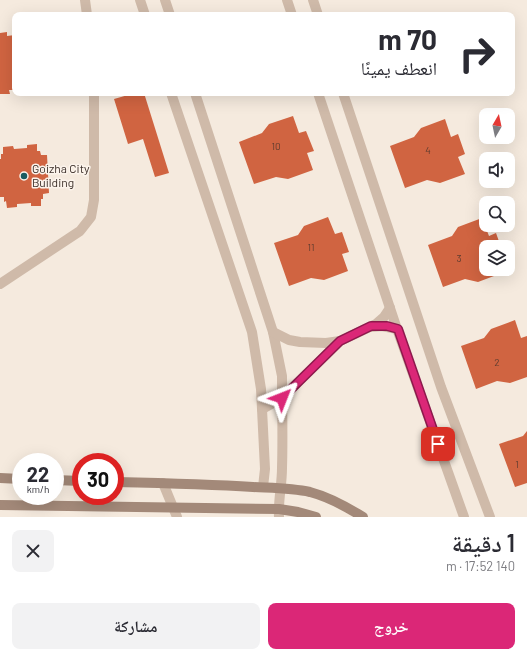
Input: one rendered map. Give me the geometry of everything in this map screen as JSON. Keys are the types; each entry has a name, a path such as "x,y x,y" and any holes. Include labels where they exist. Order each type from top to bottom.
{"street":[{"path":"85,0 87,12"},
{"path":"140,0 144,12"},
{"path":"165,0 169,12"},
{"path":"287,0 291,12"},
{"path":"313,0 317,12"},
{"path":"0,284 80,231 90,217 94,200 94,96"},
{"path":"172,96 252,332 259,372 262,409 265,469 262,487"},
{"path":"196,96 273,332 282,376 282,468 279,513"},
{"path":"319,96 390,308 464,517"},
{"path":"344,96 441,387 490,517"},
{"path":"273,332 290,340 300,342 326,343 340,341 371,326 380,320 390,308"},
{"path":"371,326 387,326 398,329"},
{"path":"262,409 282,398 340,341"},
{"path":"0,478 12,479"},
{"path":"124,482 262,487 310,492 326,497 363,517"},
{"path":"163,483 175,513"},
{"path":"0,505 175,513 298,512 316,517"}],"building":[{"path":"7,32 7,36 12,35 12,90 9,90 10,94 0,94 0,33"},
{"path":"124,96 145,96 169,173 155,177 143,139 128,144 114,99"},
{"path":"293,116 299,133 306,131 314,151 307,153 313,170 288,179 276,177 254,184 239,142 262,133 269,124"},
{"path":"445,119 451,137 458,134 465,154 458,157 465,174 440,183 427,180 405,188 390,146 414,137 421,128"},
{"name":"Goizha City Building","path":"37,144 37,151 40,151 41,155 47,155 49,193 43,194 41,206 31,206 31,203 17,204 17,207 7,208 6,201 4,202 4,197 0,197 0,159 1,154 3,154 3,147 13,146 14,149 27,148 27,145"},
{"path":"328,217 335,234 342,232 349,252 342,254 348,271 324,280 311,278 289,286 274,243 298,235 304,226"},
{"path":"479,219 479,232 487,232 489,236 496,233 498,240 479,240 479,276 494,276 478,282 465,279 443,287 428,245 452,236 458,227"},
{"path":"515,320 521,338 527,336 527,377 510,383 497,381 476,389 461,346 484,338 491,329"},
{"path":"527,431 527,483 515,487 499,444 523,436"}],"place":[{"name":"Goizha City Building","path":"24,176"}],"route":[{"path":"282,398 340,341 371,326 392,327 398,329 438,444"}]}
